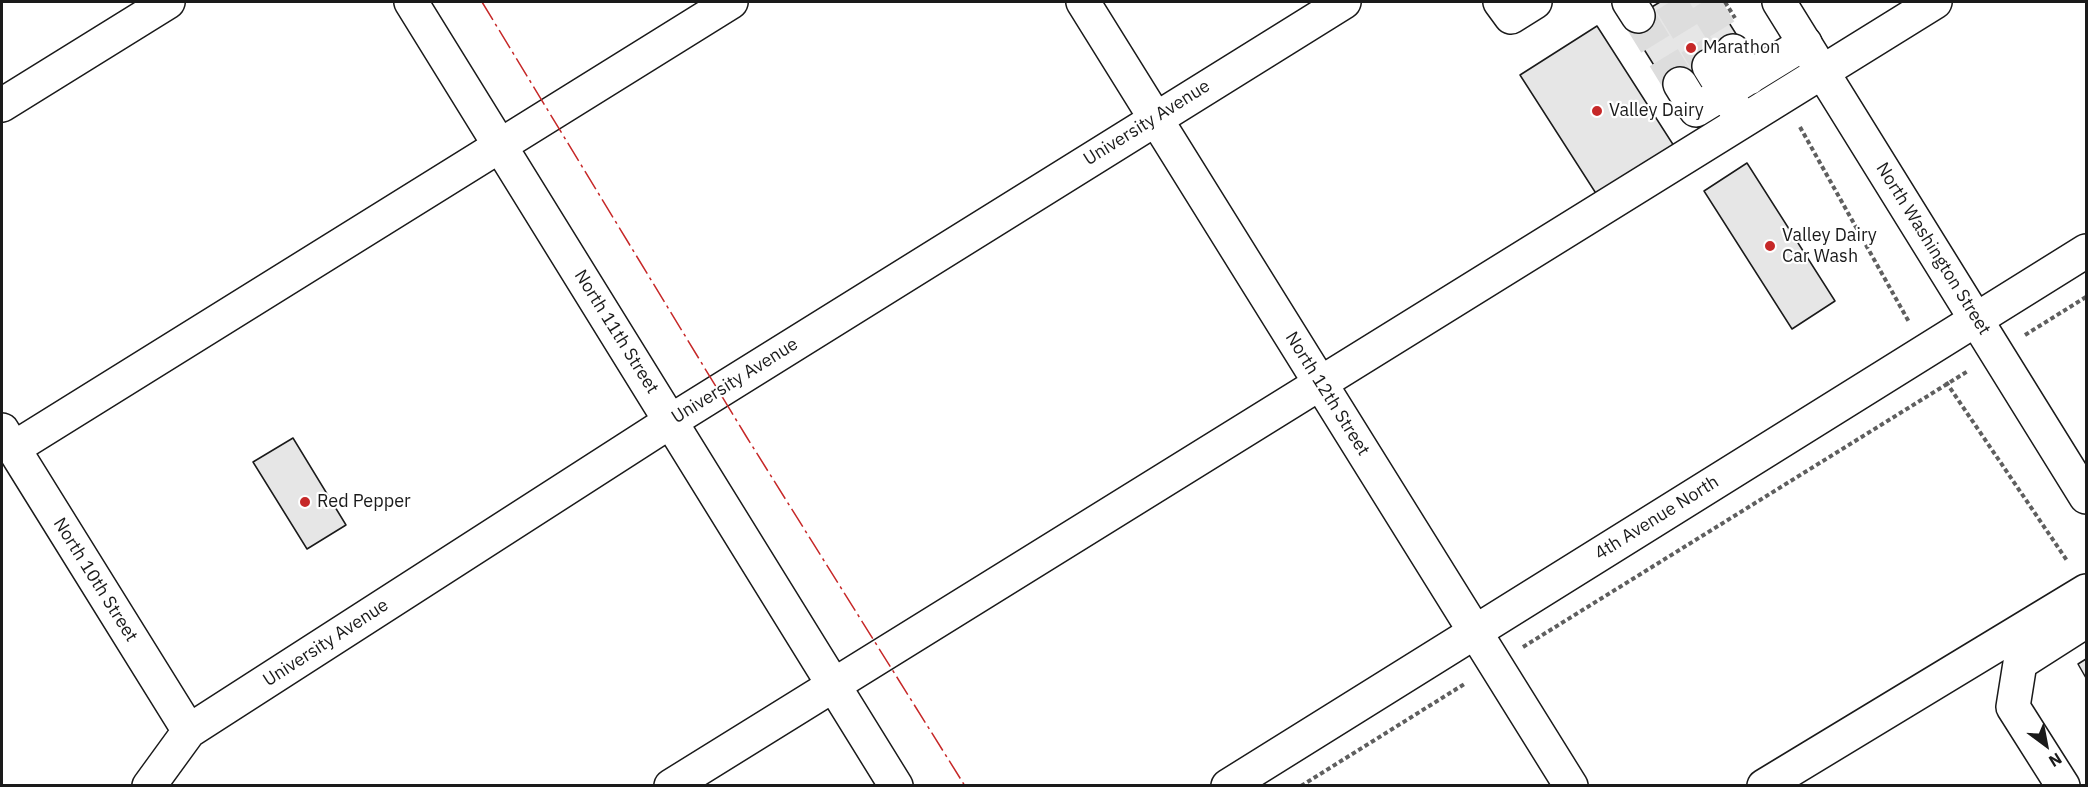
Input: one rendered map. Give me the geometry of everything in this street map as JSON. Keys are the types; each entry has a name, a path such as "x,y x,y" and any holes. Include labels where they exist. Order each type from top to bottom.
{"street":[{"path":"2,105 168,2"},
{"name":"North 11th Street","path":"411,2 896,786"},
{"path":"8,438 499,144 730,2"},
{"name":"North 12th Street","path":"1083,2 1571,786"},
{"name":"University Avenue","path":"149,786 189,731 671,421 1344,2"},
{"path":"1500,2 1511,17 1535,2"},
{"name":"North Washington Street","path":"1779,2 2086,497"},
{"path":"671,786 1935,2"},
{"path":"1680,84 1696,110 1731,61 1805,43"},
{"path":"1731,61 1743,122"},
{"name":"4th Avenue North","path":"1228,786 2086,251"},
{"name":"North 10th Street","path":"8,438 189,731"},
{"path":"1764,786 2080,581"},
{"path":"2063,786 2013,708 2020,663 2086,621"}],"path":[{"path":"1725,2 1731,61"},
{"path":"1784,97 1926,351 2080,581"},
{"path":"1301,786 2086,297"}],"building":[{"name":"Marathon","path":"1660,2 1716,2 1743,45 1670,91 1627,22"},
{"name":"Valley Dairy","path":"1597,26 1674,146 1597,195 1520,75"},
{"name":"Valley Dairy Car Wash","path":"1747,163 1835,301 1792,329 1704,191"},
{"name":"Red Pepper","path":"293,438 346,525 307,549 253,462"},
{"path":"2086,659 2086,678 2078,664"}],"tunnel":[{"path":"1670,2 1709,66"},
{"path":"1703,2 1733,51"},
{"path":"1638,16 1680,84"}],"power":[{"path":"482,2 746,436 965,786"}],"place":[{"name":"Marathon","path":"1691,48"},
{"name":"Valley Dairy","path":"1597,111"},
{"name":"Valley Dairy Car Wash","path":"1770,246"},
{"name":"Red Pepper","path":"305,502"}]}
